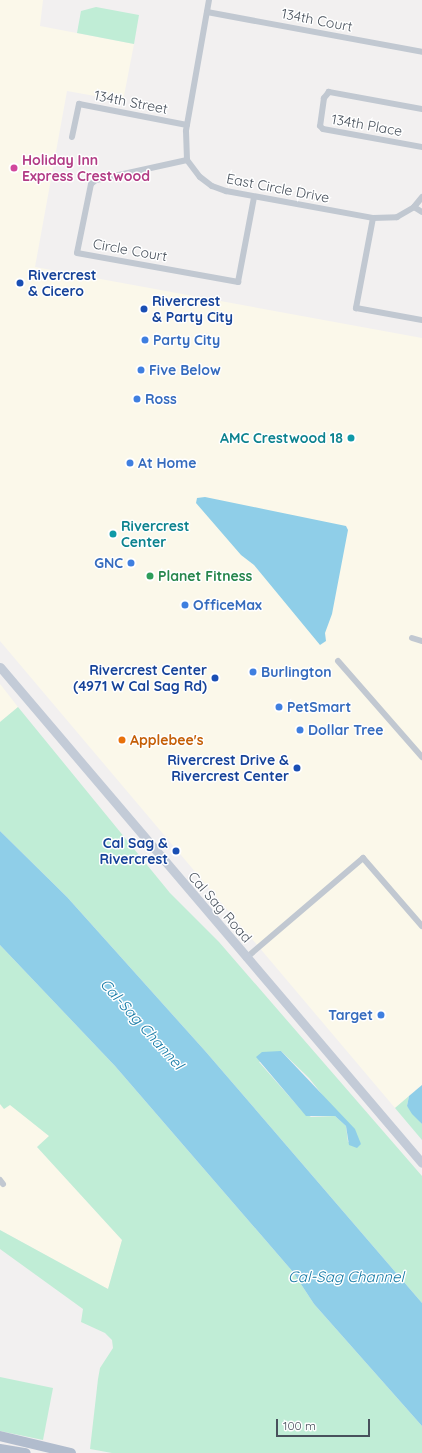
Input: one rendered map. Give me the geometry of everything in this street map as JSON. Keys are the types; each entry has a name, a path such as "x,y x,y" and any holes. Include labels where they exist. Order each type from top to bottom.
{"main road":[{"name":"Cal Sag Road","path":"0,667 246,958 422,1163"},
{"path":"0,1436 71,1453"},
{"path":"0,1449 26,1453"}],"street":[{"path":"187,160 187,125 209,0"},
{"name":"134th Court","path":"207,12 422,52"},
{"name":"134th Place","path":"422,109 329,92 324,98 320,126 323,129 422,147"},
{"name":"134th Street","path":"72,137 79,104 187,125"},
{"name":"East Circle Drive","path":"187,160 200,177 212,186 254,197 373,218 392,218 414,207"},
{"name":"Circle Court","path":"187,160 96,180 91,184 77,253 238,282 254,197"},
{"path":"422,198 414,207 422,212"},
{"path":"373,218 356,308 422,320"},
{"path":"412,638 422,641"},
{"path":"338,661 422,757"},
{"path":"246,958 362,858 422,926"}],"shaded area":[{"name":"Rivercrest Center","path":"0,0 43,0 40,26 134,44 123,101 67,91 35,267 422,338 422,1085 395,1108 0,641"},
{"path":"0,684 18,707 0,722"},
{"path":"0,1104 4,1109 10,1104 49,1136 37,1147 122,1240 108,1289 0,1230"}],"green space":[{"path":"96,7 139,15 134,44 77,33 81,11"},
{"path":"18,707 170,893 219,942 422,1176 422,1303 206,1052 67,897 0,831 0,722","holes":["281,1051 309,1078 361,1144 348,1142 346,1126 335,1116 311,1117 302,1111 259,1062"]},
{"path":"0,945 115,1066 293,1272 314,1304 422,1426 422,1453 112,1453 90,1449 100,1368 113,1348 112,1340 105,1333 81,1322 83,1309 0,1249 0,1230 108,1289 122,1240 37,1147 49,1136 10,1105 4,1109 0,1104"},
{"path":"409,1096 407,1106 422,1124 422,1140 395,1108"},
{"path":"0,1377 53,1388 43,1440 0,1431"}],"water":[{"path":"205,497 346,526 348,530 332,614 325,633 326,641 320,645 254,565 241,555 196,503 197,498"},
{"name":"Cal-Sag Channel","path":"0,831 67,897 206,1052 422,1303 422,1426 314,1304 293,1272 115,1066 0,945"},
{"path":"281,1051 355,1129 361,1144 357,1148 349,1145 346,1126 335,1116 306,1116 256,1057 262,1052"},
{"path":"422,1085 422,1124 412,1114 407,1106 409,1096"}],"place":[{"name":"Holiday Inn Express Crestwood","path":"14,168"},
{"name":"Rivercrest & Cicero","path":"20,283"},
{"name":"Rivercrest & Party City","path":"144,309"},
{"name":"Party City","path":"145,340"},
{"name":"Five Below","path":"141,370"},
{"name":"Ross","path":"137,399"},
{"name":"AMC Crestwood 18","path":"351,438"},
{"name":"At Home","path":"130,463"},
{"name":"Rivercrest Center","path":"113,534"},
{"name":"GNC","path":"131,563"},
{"name":"Planet Fitness","path":"150,576"},
{"name":"OfficeMax","path":"185,605"},
{"name":"Burlington","path":"253,672"},
{"name":"Rivercrest Center (4971 W Cal Sag Rd)","path":"215,678"},
{"name":"PetSmart","path":"279,707"},
{"name":"Dollar Tree","path":"300,730"},
{"name":"Applebee's","path":"122,740"},
{"name":"Rivercrest Drive & Rivercrest Center","path":"297,768"},
{"name":"Cal Sag & Rivercrest","path":"176,851"},
{"name":"Target","path":"381,1015"}]}
